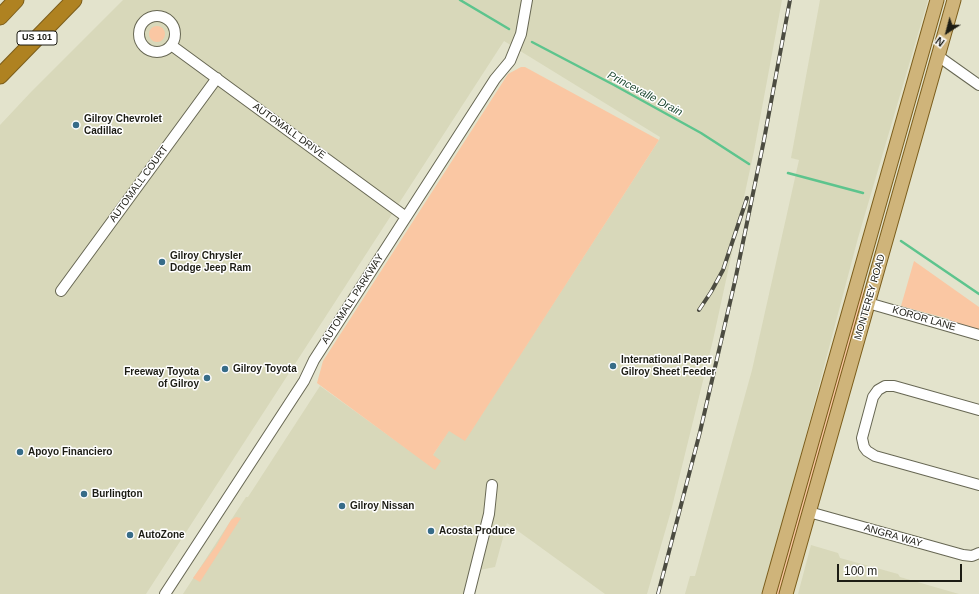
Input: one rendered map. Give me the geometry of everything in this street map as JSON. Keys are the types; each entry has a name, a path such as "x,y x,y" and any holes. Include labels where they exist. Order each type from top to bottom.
{"highway":[{"path":"0,17 16,0"},
{"name":"US 101","path":"0,76 74,0"}],"main road":[{"name":"MONTEREY ROAD","path":"769,594 937,0"},
{"name":"MONTEREY ROAD","path":"786,594 954,0"}],"street":[{"name":"AUTOMALL PARKWAY","path":"165,594 304,381 314,360 495,79 510,61 521,34 527,0"},
{"name":"AUTOMALL DRIVE","path":"172,45 406,217"},
{"path":"938,56 979,85"},
{"name":"AUTOMALL COURT","path":"61,291 217,78"},
{"name":"KOROR LANE","path":"868,304 979,335"},
{"path":"979,410 890,385 881,387 875,393 862,438 864,447 870,454 979,485"},
{"path":"469,594 489,514 492,485"},
{"name":"ANGRA WAY","path":"809,512 963,555 968,556 978,554"}],"shaded area":[{"path":"123,0 782,0 754,151 713,340 671,511 647,594 605,594 507,523 495,567 469,572 463,594 183,594 320,386 435,469 433,455 449,430 465,440 659,140 660,137 504,41 146,594 0,594 0,125"},
{"path":"820,0 928,0 858,238 779,537 761,594 685,594 690,576 695,576 752,370 799,160 791,158"},
{"path":"157,26 164,31 165,34 160,41 157,42 150,37 149,34 154,27"},
{"path":"521,67 525,67 659,140 465,441 449,431 433,455 441,461 435,470 317,383 323,361 508,74"},
{"path":"914,261 979,307 979,331 950,322 949,319 901,306"},
{"path":"864,282 862,304 780,594 776,594 774,592 861,288"},
{"path":"236,517 241,518 200,582 193,578 216,546 231,520"},
{"path":"811,545 838,553 840,558 898,574 900,577 959,594 798,594"}],"waterway":[{"name":"Princevalle Drain","path":"460,0 509,29"},
{"name":"Princevalle Drain","path":"532,42 701,133 749,164"},
{"name":"Princevalle Drain","path":"788,173 863,193"},
{"name":"Princevalle Drain","path":"901,241 979,294"}],"railway":[{"path":"658,594 700,432 735,281 764,140 790,0"},
{"path":"699,310 723,270 747,198"}],"place":[{"name":"Gilroy Chevrolet Cadillac","path":"76,125"},
{"name":"Gilroy Chrysler Dodge Jeep Ram","path":"162,262"},
{"name":"International Paper Gilroy Sheet Feeder","path":"613,366"},
{"name":"Gilroy Toyota","path":"225,369"},
{"name":"Freeway Toyota of Gilroy","path":"207,378"},
{"name":"Apoyo Financiero","path":"20,452"},
{"name":"Burlington","path":"84,494"},
{"name":"Gilroy Nissan","path":"342,506"},
{"name":"Acosta Produce","path":"431,531"},
{"name":"AutoZone","path":"130,535"}]}
